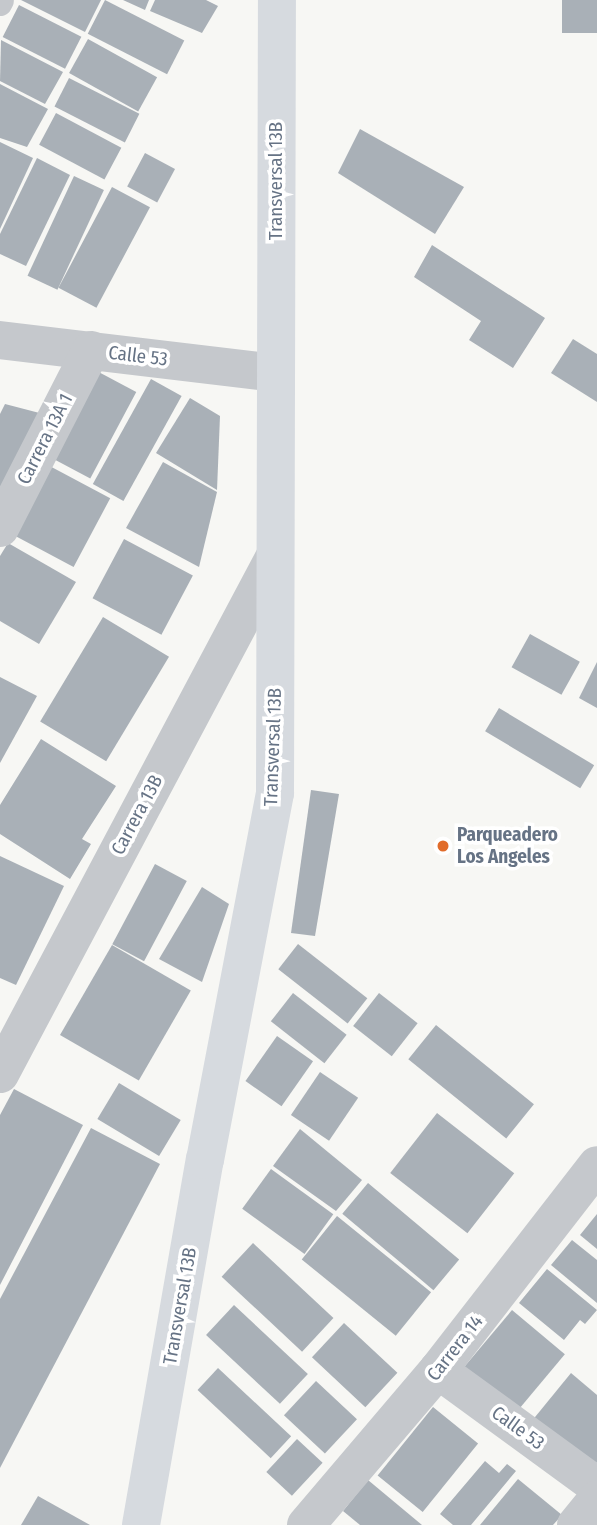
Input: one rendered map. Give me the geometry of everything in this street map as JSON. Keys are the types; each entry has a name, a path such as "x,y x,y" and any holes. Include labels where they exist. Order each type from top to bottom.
{"main road":[{"name":"Transversal 13B","path":"141,1525 205,1160 275,793 277,0"}],"street":[{"name":"Calle 53","path":"0,340 275,373"},
{"name":"Carrera 13A 1","path":"0,528 91,350"},
{"name":"Carrera 13B","path":"0,1074 275,556"},
{"name":"Carrera 14","path":"306,1525 438,1370 597,1165"},
{"name":"Calle 53","path":"438,1370 597,1486"},
{"path":"576,1525 597,1499"}],"building":[{"path":"21,0 101,0 85,32"},
{"path":"105,0 184,40 167,74 88,34"},
{"path":"123,0 149,0 145,10"},
{"path":"155,0 206,0 218,6 202,33 150,11"},
{"path":"562,0 597,0 597,33 562,33"},
{"path":"19,5 81,37 65,69 3,37"},
{"path":"88,39 157,77 138,111 69,73"},
{"path":"1,40 63,72 45,104 0,81"},
{"path":"69,78 139,114 125,142 54,107"},
{"path":"0,84 48,109 27,147 0,138"},
{"path":"56,113 121,148 104,180 39,145"},
{"path":"360,129 464,187 435,234 338,173"},
{"path":"0,142 33,158 0,229"},
{"path":"145,153 175,169 157,203 127,187"},
{"path":"37,158 70,175 26,266 0,254 0,234"},
{"path":"74,176 104,190 57,290 28,276"},
{"path":"112,187 150,207 96,308 58,288"},
{"path":"432,245 545,318 513,368 469,340 481,321 414,277"},
{"path":"573,339 597,354 597,402 551,373"},
{"path":"93,369 136,392 90,479 47,456"},
{"path":"151,379 182,396 123,501 93,484"},
{"path":"190,398 220,416 217,490 156,453"},
{"path":"5,404 51,416 0,512 0,414"},
{"path":"163,462 217,492 199,567 126,528"},
{"path":"44,463 110,498 74,567 7,532"},
{"path":"124,539 193,576 161,635 93,598"},
{"path":"8,543 76,582 39,644 0,621 0,556"},
{"path":"103,617 169,657 106,761 40,722"},
{"path":"530,634 580,662 561,695 512,667"},
{"path":"597,662 597,708 579,698"},
{"path":"0,677 37,696 0,763"},
{"path":"499,708 594,765 580,788 485,731"},
{"path":"41,739 116,786 82,839 91,844 70,879 0,834 0,805"},
{"path":"311,790 339,794 315,936 291,933"},
{"path":"0,856 64,886 16,985 0,978"},
{"path":"155,864 187,881 144,961 112,944"},
{"path":"202,887 229,904 202,982 159,959"},
{"path":"298,944 367,998 348,1023 278,969"},
{"path":"112,945 191,990 139,1081 60,1035"},
{"path":"293,993 347,1035 324,1063 271,1021"},
{"path":"379,993 418,1023 392,1056 353,1026"},
{"path":"436,1025 534,1104 506,1138 408,1059"},
{"path":"277,1036 313,1061 281,1106 245,1081"},
{"path":"320,1072 358,1098 329,1141 291,1115"},
{"path":"119,1083 181,1120 159,1156 97,1119"},
{"path":"14,1089 83,1125 0,1285 0,1115"},
{"path":"437,1113 514,1173 467,1233 390,1173"},
{"path":"91,1128 160,1164 0,1468 0,1299"},
{"path":"300,1129 362,1180 336,1211 273,1166"},
{"path":"271,1169 333,1214 304,1254 242,1209"},
{"path":"368,1183 459,1259 433,1290 342,1214"},
{"path":"597,1214 597,1249 580,1235"},
{"path":"337,1216 431,1292 396,1336 302,1260"},
{"path":"572,1240 597,1260 597,1303 551,1265"},
{"path":"253,1243 333,1318 302,1352 222,1277"},
{"path":"547,1269 597,1310 585,1324 580,1320 564,1340 519,1303"},
{"path":"234,1305 308,1374 280,1404 206,1335"},
{"path":"512,1310 565,1354 512,1417 459,1373"},
{"path":"344,1323 397,1373 365,1407 312,1357"},
{"path":"218,1368 291,1436 271,1458 198,1390"},
{"path":"571,1373 597,1395 597,1463 531,1422"},
{"path":"316,1381 357,1419 325,1454 284,1415"},
{"path":"433,1407 478,1444 423,1512 378,1475"},
{"path":"297,1439 323,1463 292,1496 266,1472"},
{"path":"485,1461 499,1473 507,1464 516,1471 471,1525 453,1525 440,1514"},
{"path":"518,1479 562,1515 553,1525 480,1525"},
{"path":"368,1480 422,1525 360,1525 343,1511"},
{"path":"38,1496 90,1525 21,1525"}],"place":[{"name":"Parqueadero Los Angeles","path":"443,846"}]}
